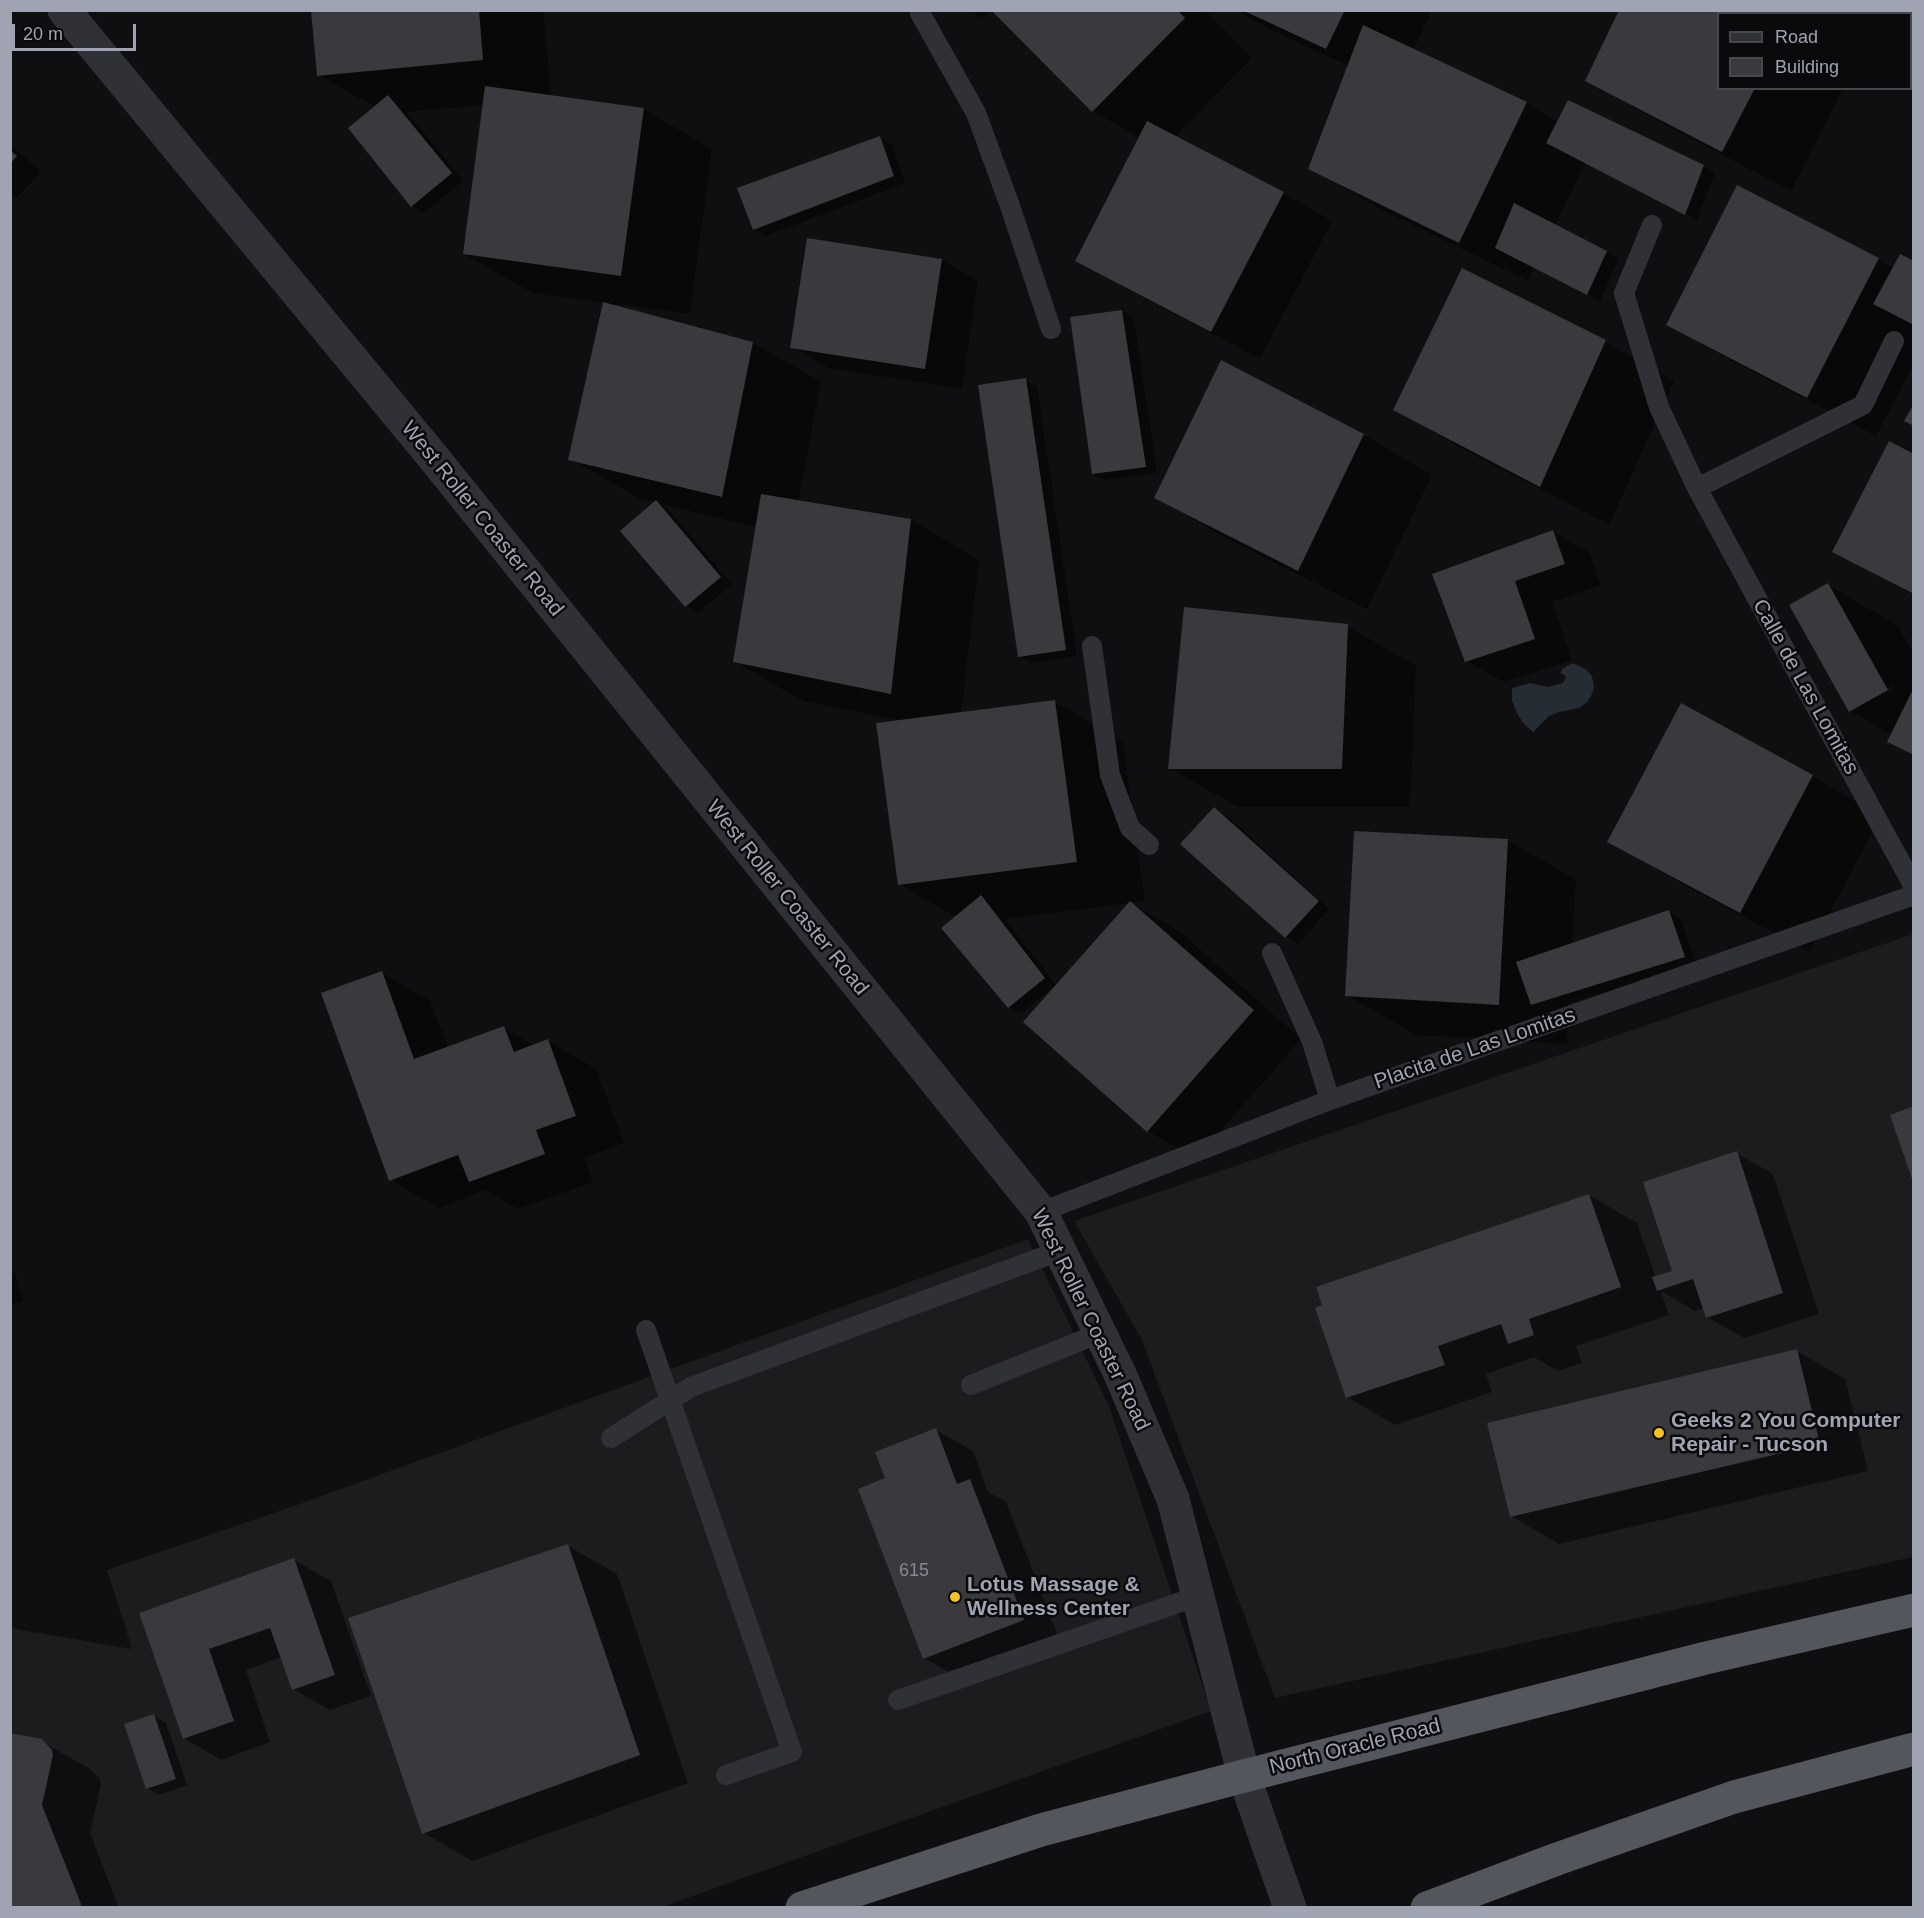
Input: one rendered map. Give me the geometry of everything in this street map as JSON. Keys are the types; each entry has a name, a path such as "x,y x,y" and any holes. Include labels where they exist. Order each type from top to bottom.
{"highway":[{"name":"North Oracle Road","path":"802,1908 1041,1830 1706,1658 1914,1610"},
{"path":"1426,1908 1557,1858 1734,1797 1914,1749"}],"street":[{"name":"West Roller Coaster Road","path":"64,10 433,457 1041,1212 1120,1374 1173,1499 1244,1776 1290,1908"}],"lane":[{"path":"920,14 976,113 1051,329"},
{"name":"Calle de Las Lomitas","path":"1652,225 1624,293 1659,407 1697,488 1914,887"},
{"path":"1697,488 1863,405 1894,341"},
{"path":"1092,646 1110,775 1130,828 1149,845"},
{"name":"Placita de Las Lomitas","path":"1041,1212 1330,1100 1914,895"},
{"path":"1272,953 1312,1042 1330,1100"},
{"path":"611,1438 691,1387 1059,1251"},
{"path":"646,1330 792,1752 726,1775"},
{"path":"971,1385 1100,1334"},
{"path":"898,1700 1198,1596"}],"shaded area":[{"path":"1573,663 1587,670 1592,677 1594,686 1592,694 1579,708 1549,716 1533,732 1517,713 1512,701 1512,688 1530,683 1549,687 1563,683 1566,677 1561,673 1562,669"},
{"path":"1913,934 1913,1557 1275,1698 1142,1340 1074,1221"},
{"path":"1028,1239 1109,1406 1211,1711 662,1907 11,1907 10,1628 132,1649 107,1570 294,1506"}],"building":[{"path":"311,10 479,10 483,60 317,76"},
{"path":"991,10 1177,10 1185,18 1092,112"},
{"path":"1242,10 1345,10 1326,49"},
{"path":"1619,10 1786,10 1789,12 1717,12 1717,90 1754,90 1722,152 1585,81"},
{"path":"1856,10 1914,10 1914,39 1912,38 1912,12 1859,12"},
{"path":"1363,25 1527,102 1459,243 1308,169"},
{"path":"485,86 644,108 621,276 463,254"},
{"path":"388,95 452,173 411,207 348,128"},
{"path":"1568,100 1704,165 1685,215 1546,143"},
{"path":"1147,121 1284,192 1211,332 1075,261"},
{"path":"880,136 894,176 753,230 737,188"},
{"path":"10,150 17,156 10,164"},
{"path":"1737,185 1879,258 1807,398 1666,325"},
{"path":"1514,203 1607,251 1587,295 1495,248"},
{"path":"807,238 942,259 925,369 790,348"},
{"path":"1900,254 1914,261 1914,325 1873,304"},
{"path":"1462,268 1606,340 1540,487 1393,410"},
{"path":"603,302 753,342 722,497 568,460"},
{"path":"1122,310 1146,467 1092,474 1070,317"},
{"path":"1221,360 1364,434 1298,571 1154,498"},
{"path":"1026,378 1066,650 1018,657 978,385"},
{"path":"1914,404 1914,426 1904,421"},
{"path":"1889,441 1914,454 1914,594 1832,552"},
{"path":"761,494 911,519 891,694 733,662"},
{"path":"656,500 721,577 685,607 620,531"},
{"path":"1553,530 1565,564 1515,581 1535,639 1465,662 1432,574"},
{"path":"1828,583 1888,690 1849,712 1789,605"},
{"path":"1184,607 1348,624 1342,769 1168,769"},
{"path":"1914,687 1914,755 1887,742"},
{"path":"1055,700 1077,862 898,885 876,723"},
{"path":"1681,703 1813,775 1740,913 1607,842"},
{"path":"1214,807 1319,901 1285,938 1180,844"},
{"path":"1354,831 1508,839 1499,1005 1345,996"},
{"path":"981,895 1045,978 1008,1008 941,928"},
{"path":"1130,901 1254,1010 1147,1132 1023,1022"},
{"path":"1669,910 1685,957 1531,1005 1516,962"},
{"path":"382,971 414,1059 504,1026 514,1052 548,1039 576,1116 536,1130 545,1154 469,1182 458,1155 389,1181 321,993"},
{"path":"1914,1106 1914,1182 1913,1182 1890,1115"},
{"path":"1737,1151 1783,1293 1706,1318 1693,1279 1657,1291 1652,1277 1672,1271 1643,1182"},
{"path":"1589,1194 1621,1287 1529,1319 1534,1335 1508,1344 1501,1324 1438,1346 1445,1365 1346,1398 1315,1308 1322,1305 1316,1287"},
{"path":"1797,1349 1820,1444 1510,1517 1487,1423"},
{"path":"936,1428 957,1484 970,1479 1024,1620 923,1659 858,1489 885,1478 875,1452"},
{"path":"568,1544 640,1755 422,1834 348,1618"},
{"path":"294,1558 335,1675 292,1690 270,1628 209,1649 234,1721 183,1739 139,1613"},
{"path":"154,1714 176,1779 146,1789 124,1724"},
{"path":"10,1733 42,1739 52,1750 53,1755 42,1805 81,1904 80,1908 10,1908"}],"place":[{"name":"Geeks 2 You Computer Repair - Tucson","path":"1659,1433"},
{"name":"Lotus Massage & Wellness Center","path":"955,1597"}]}
